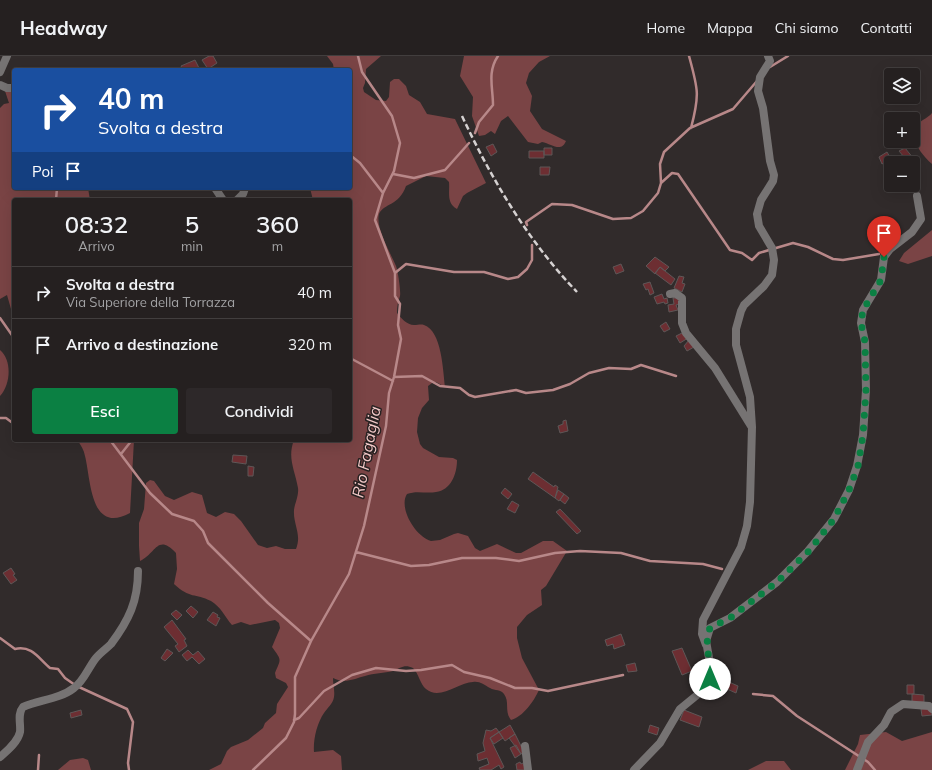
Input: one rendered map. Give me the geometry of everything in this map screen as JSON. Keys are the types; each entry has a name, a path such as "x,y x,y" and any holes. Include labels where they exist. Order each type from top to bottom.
{"street":[{"path":"0,72 7,56"},
{"path":"707,648 702,634 703,620 741,547 747,526 750,502 752,426 750,397 736,345 736,329 744,305 764,286 772,275 774,260 772,248 759,226 757,214 761,200 773,180 774,175 770,161 763,108 758,91 760,77 770,62 768,56"},
{"path":"0,85 7,88 12,88"},
{"path":"634,770 660,743 680,708 702,691 710,679 711,669 706,641 710,628 730,618 777,582 808,552 834,519 849,490 858,466 863,435 866,390 865,342 861,323 863,310 881,280 884,257 890,249 912,232 921,219 917,196"},
{"path":"670,294 675,293 682,298 682,323 686,333 715,368 752,426"},
{"path":"0,758 14,744 20,734 20,710 23,707 62,694 74,688 82,680 98,655 110,645 132,611 138,589 138,571"},
{"path":"858,770 868,742 884,725 891,712 903,704 923,705 932,709"},
{"path":"525,746 528,770"}],"shaded area":[{"path":"327,56 381,56 366,69 363,88 364,92 376,100 386,101 389,97 390,82 394,79 399,79 406,86 409,95 420,102 427,114 455,119 486,183 463,196 457,209 451,204 449,182 445,178 426,176 406,186 400,197 381,210 379,214 378,219 381,233 398,272 400,296 397,313 409,324 424,325 430,329 435,335 438,343 442,362 445,387 436,382 428,386 429,400 422,408 418,418 417,432 420,444 423,448 439,457 453,458 457,460 456,471 446,488 436,492 414,492 407,494 405,507 410,521 420,534 431,541 440,540 458,533 468,536 475,548 480,551 497,544 516,553 521,553 543,541 553,541 567,551 546,586 541,590 542,605 527,615 517,627 517,638 522,658 539,690 528,708 520,716 511,720 508,713 506,697 501,691 475,682 443,692 431,692 424,687 415,670 407,666 393,671 372,674 349,680 341,681 333,678 333,699 317,727 314,752 333,750 341,756 342,770 209,770 221,764 227,751 231,747 248,740 263,728 265,723 276,713 277,704 288,687 286,683 276,678 275,673 280,660 272,647 280,628 279,623 275,620 250,625 241,622 232,625 214,603 184,592 174,584 177,569 176,553 170,547 160,545 140,561 139,523 144,509 146,483 150,480 154,481 165,496 174,500 192,492 202,495 207,513 216,517 225,512 234,514 241,521 258,545 267,548 276,546 285,549 296,549 298,544 298,534 294,510 298,491 291,458 293,442 352,442 352,198 312,198 310,190 352,190 352,68 334,68 333,64"},
{"path":"464,56 550,56 539,62 529,73 526,83 532,96 530,111 542,129 566,141 564,145 556,147 542,142 538,144 528,142 508,116 501,121 495,134 491,131 485,135 479,136 472,116 473,97 460,76"},
{"path":"12,90 12,190 88,190 90,198 12,198 12,310 7,295 0,299 0,108 4,104 9,103 5,91"},
{"path":"932,113 932,164 919,148 920,122"},
{"path":"932,230 932,256 908,264 899,261 904,253"},
{"path":"0,350 7,360 9,372 4,391 0,396"},
{"path":"78,442 134,442 130,513 117,518 107,517 100,511 91,490 84,452"},
{"path":"886,732 902,741 932,732 932,770 845,770 858,744 860,735"},
{"path":"83,758 88,760 91,770 58,770 70,760"},
{"path":"766,761 784,761 791,770 748,770"}],"building":[{"path":"209,56 213,56 217,63 207,68 202,60"},
{"path":"195,60 199,68 182,68 181,66"},
{"path":"493,144 497,152 491,156 486,147"},
{"path":"544,148 552,148 552,155 544,155"},
{"path":"905,148 912,156 903,156 899,151"},
{"path":"529,151 544,151 544,158 529,158"},
{"path":"887,152 889,156 884,156 884,163 882,164 879,157"},
{"path":"540,167 550,167 549,175 540,175"},
{"path":"655,257 669,267 665,271 660,267 655,274 646,266"},
{"path":"621,264 624,271 616,274 613,267"},
{"path":"660,267 675,279 671,285 655,273"},
{"path":"679,276 684,277 682,283 685,284 682,292 674,288"},
{"path":"650,282 654,293 650,295 648,289 646,290 643,284"},
{"path":"662,294 664,299 667,298 668,303 665,304 664,302 657,304 654,297"},
{"path":"673,298 678,298 680,304 676,305 678,310 669,312 668,305 674,304"},
{"path":"666,322 670,329 664,332 660,326"},
{"path":"684,332 688,338 680,343 676,336"},
{"path":"689,340 694,347 687,351 684,346"},
{"path":"566,420 568,431 560,433 558,426 563,424 563,421"},
{"path":"233,455 247,456 246,464 232,462"},
{"path":"248,466 254,467 253,476 248,476"},
{"path":"533,472 554,487 555,485 558,487 555,498 528,479"},
{"path":"505,488 512,494 508,499 501,493"},
{"path":"558,490 564,494 559,501 555,498"},
{"path":"564,494 569,498 565,504 560,500"},
{"path":"512,501 519,505 515,513 507,509"},
{"path":"560,509 581,531 577,534 556,512"},
{"path":"11,568 15,574 13,575 17,580 11,584 3,573"},
{"path":"191,606 198,612 193,618 186,611"},
{"path":"176,610 182,615 177,620 171,614"},
{"path":"213,612 220,618 216,626 207,620"},
{"path":"172,620 186,639 184,640 187,646 179,652 175,646 178,644 164,627"},
{"path":"621,634 625,645 614,649 613,644 607,646 605,640"},
{"path":"682,648 692,671 682,675 672,651"},
{"path":"167,649 173,653 165,661 161,658"},
{"path":"188,650 193,655 198,651 205,659 199,664 192,657 187,661 182,655"},
{"path":"635,663 637,671 628,672 626,665"},
{"path":"729,682 738,686 736,693 727,689"},
{"path":"907,685 914,685 914,694 907,694"},
{"path":"912,694 924,695 924,702 912,702"},
{"path":"931,708 932,715 922,716 921,709"},
{"path":"81,710 82,715 71,718 70,713"},
{"path":"684,710 702,717 699,727 680,720"},
{"path":"510,725 515,734 505,741 499,732"},
{"path":"650,725 659,728 657,735 648,732"},
{"path":"496,728 499,732 490,738 504,767 501,769 499,765 491,770 480,770 479,768 489,764 487,758 478,761 477,754 485,751 483,743 486,730 491,731"},
{"path":"499,732 503,738 494,744 490,738"},
{"path":"515,734 524,752 521,754 509,738"},
{"path":"516,745 521,754 515,758 510,748"},
{"path":"520,762 521,764 523,763 526,770 517,770 516,764"}],"waterway":[{"path":"358,56 362,72 392,116 400,143 394,171 383,193 375,220 395,273"},
{"path":"475,133 479,122 493,105 491,80 493,68 498,56"},
{"path":"689,56 697,92 696,107 691,128"},
{"path":"770,67 788,56"},
{"path":"527,225 526,222 552,204 572,205 613,219 631,218 643,211 658,193 661,183 660,164 664,152 690,128 733,109 757,81"},
{"path":"393,174 414,178 445,170 469,143"},
{"path":"352,157 360,163 383,193"},
{"path":"661,183 672,173 678,174 730,250 742,253 752,260 759,253 793,243 808,247 833,259 843,260 879,254"},
{"path":"56,198 57,190"},
{"name":"Rio Fagaglia","path":"253,770 286,738 294,722 295,677 311,641 349,574 364,526 386,426 389,393 394,377 401,339 398,325 400,304 395,296 395,273 406,264 454,272 484,272 508,279 518,277 527,269 532,260 532,245"},
{"path":"0,318 12,335"},
{"path":"352,359 393,381"},
{"path":"394,377 422,376 440,386 460,388 469,395 475,397 516,390 526,393 553,390 570,384 589,373 609,368 631,369 641,365 676,376"},
{"path":"0,418 6,418 12,422"},
{"path":"112,442 150,493 172,514 194,521 203,531 208,543 268,603 311,641"},
{"path":"121,454 130,442"},
{"path":"356,552 411,566 429,565 462,558 496,558 519,561 555,553 580,551 621,553 650,561 703,564 722,569"},
{"path":"0,638 15,649 21,648 31,651 50,668 58,669 65,678 75,685"},
{"path":"294,720 299,718 324,691 352,675 376,668 406,671 452,665 464,672 490,678 515,688 532,688 548,691 623,675"},
{"path":"79,687 127,709 133,722 128,763 129,770"},
{"path":"753,694 773,696 797,716 868,762 875,770"},
{"path":"38,770 39,755"}],"railway":[{"path":"462,116 512,209 543,252 577,292"}],"route":[{"path":"710,679 711,669 706,641 710,628 730,618 777,582 808,552 834,519 849,490 858,466 863,435 866,362 865,342 861,323 863,310 881,280 884,257"}]}
